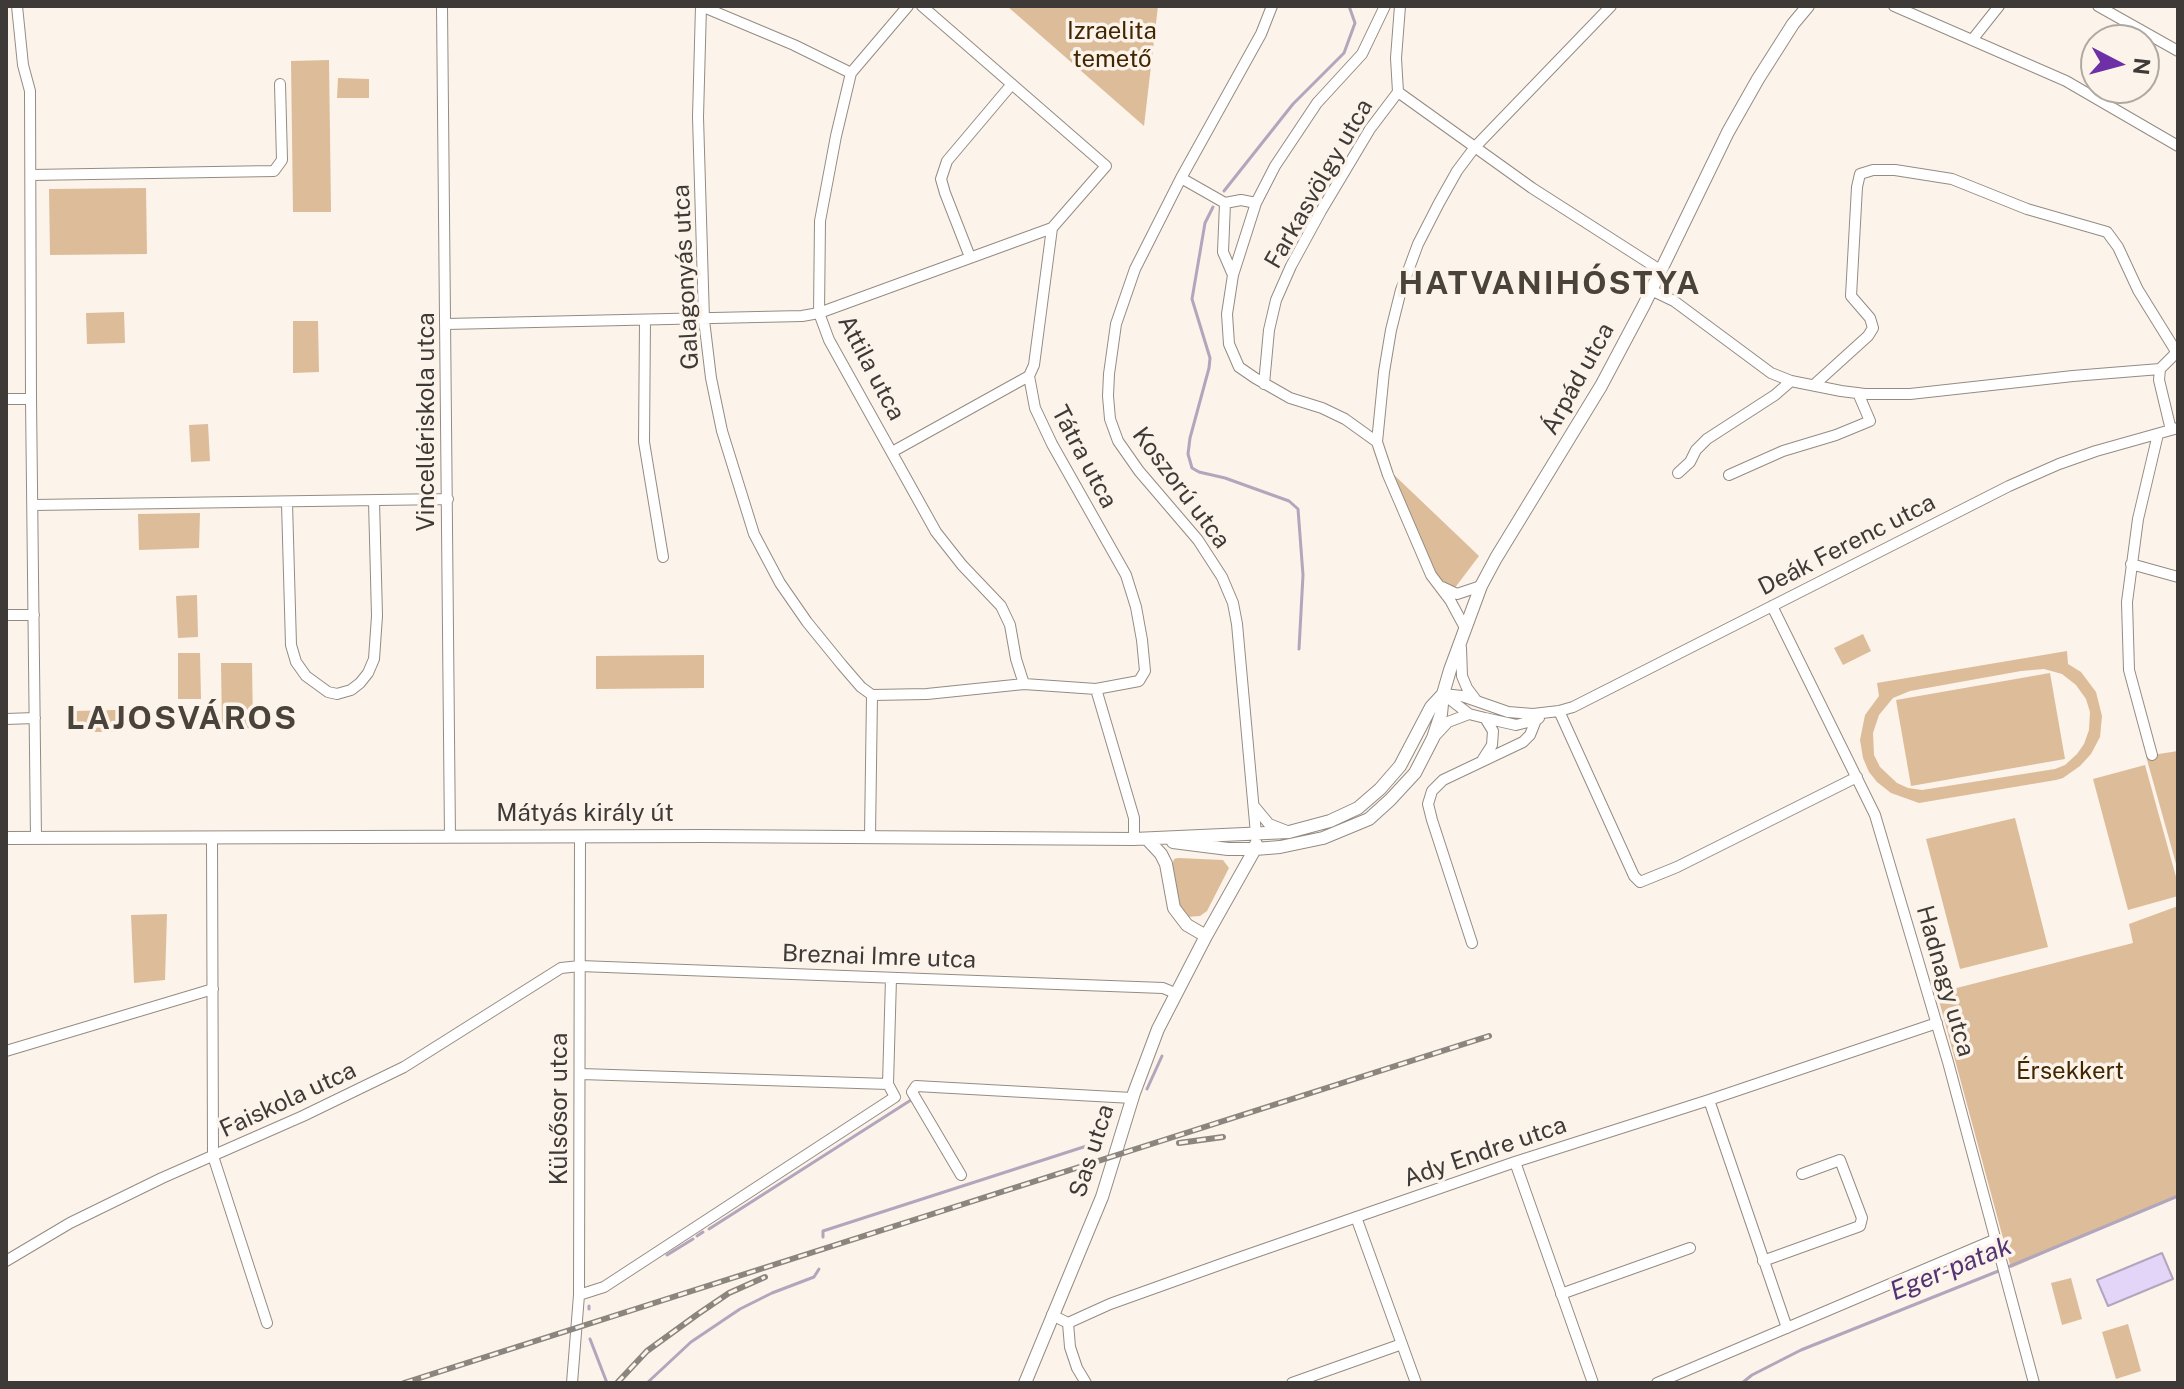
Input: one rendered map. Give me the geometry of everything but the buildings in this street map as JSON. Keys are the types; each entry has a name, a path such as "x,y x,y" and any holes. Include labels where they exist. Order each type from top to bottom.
{"main road":[{"path":"1793,24 1795,6"},
{"name":"Árpád utca","path":"1443,694 1481,586 1601,386 1728,132 1760,75 1808,6"},
{"name":"Mátyás király út","path":"1163,839 1236,850 1291,846 1323,838 1369,819 1415,773 1433,738 1441,714 1443,694"},
{"name":"Mátyás király út","path":"6,838 870,836 1163,839 1289,832 1330,821 1358,808 1380,789 1400,766 1431,707 1443,694"},
{"name":"Sas utca","path":"1025,1383 1102,1197 1132,1098 1158,1029 1255,849 1256,834"},
{"path":"1141,839 1161,854 1166,864 1174,908 1187,925 1206,936"},
{"path":"1166,864 1169,854 1181,844"}],"street":[{"path":"17,6 23,65 30,91 36,838"},
{"name":"Vincellériskola utca","path":"442,6 450,837"},
{"path":"701,6 851,73"},
{"name":"Galagonyás utca","path":"701,6 698,117 704,320 722,431 754,534 780,583 807,622 861,687 872,695"},
{"name":"Attila utca","path":"908,6 851,73 820,221 819,313 829,340 936,532 1001,606 1010,625 1024,684"},
{"path":"446,324 802,316 819,313 1052,228 1106,166 922,6"},
{"name":"Koszorú utca","path":"1256,834 1233,603 1222,577 1198,540 1139,471 1118,441 1110,419 1109,374 1116,324 1135,269 1181,178 1261,34 1272,6"},
{"path":"1377,442 1345,419 1290,398 1239,367 1229,344 1227,314 1233,275 1256,203 1275,166 1309,115 1362,54 1385,6"},
{"name":"Farkasvölgy utca","path":"1264,384 1269,330 1276,300 1291,266 1370,129 1398,92 1396,58 1400,6"},
{"path":"1477,701 1462,676 1463,633 1457,611 1431,575 1418,548 1377,442 1391,330 1401,290 1425,230 1457,171 1475,147 1611,6"},
{"path":"1894,6 2066,81 2178,146"},
{"path":"1972,40 1999,6"},
{"path":"2098,6 2178,51"},
{"path":"31,175 274,171 282,160 280,84"},
{"path":"970,257 941,179 947,161 1012,84"},
{"path":"1398,92 1532,188 1660,270"},
{"path":"1815,384 1873,328 1870,318 1851,296 1857,187 1860,174 1873,170 1895,170 1952,179 2027,209 2107,232 2118,247 2138,290 2177,352 2160,369 2159,380 2174,429"},
{"path":"1181,178 1225,203 1241,200 1256,203"},
{"path":"1225,203 1223,252 1233,275"},
{"name":"Tátra utca","path":"1052,228 1034,365 1029,376 1035,408 1126,575 1136,607 1145,671 1139,681 1096,689"},
{"path":"1651,290 1674,301 1771,373 1791,381 1858,393 1910,394 2160,369"},
{"path":"645,321 644,442 663,557"},
{"path":"892,452 1029,376"},
{"path":"1678,473 1707,439 1775,395 1791,381"},
{"path":"1729,475 1783,451 1870,421 1858,393"},
{"path":"6,399 31,399"},
{"name":"Deák Ferenc utca","path":"1443,694 1462,696 1508,712 1537,716 1559,711 1643,672 2009,486 2059,464 2174,429"},
{"path":"2152,755 2129,670 2127,602 2138,519 2158,434"},
{"path":"33,505 448,499"},
{"path":"287,503 291,645 296,662 306,676 328,692 337,694 351,690 360,683 374,659 377,616 374,501"},
{"path":"2131,564 2178,577"},
{"path":"1440,586 1457,594 1481,586"},
{"name":"Hadnagy utca","path":"1772,606 1875,815 1937,1023 2034,1383"},
{"path":"6,615 34,615"},
{"path":"870,836 872,695 927,694 1024,684 1096,689 1141,839"},
{"path":"1443,694 1469,714 1485,718 1516,725 1537,716"},
{"path":"1559,711 1634,876 1640,882 1677,867 1857,777"},
{"path":"1503,750 1513,737 1516,725 1508,712"},
{"path":"1433,738 1448,722 1469,714"},
{"path":"1472,943 1428,804 1432,791 1443,780 1523,742 1530,735 1537,716"},
{"path":"6,719 35,718"},
{"path":"1481,761 1492,745 1493,731 1485,718"},
{"path":"1254,806 1269,824 1289,832"},
{"name":"Külsősor utca","path":"572,1383 579,1295 580,836"},
{"path":"212,838 213,1156 267,1323"},
{"name":"Breznai Imre utca","path":"580,966 1163,988 1175,993"},
{"name":"Faiskola utca","path":"6,1261 70,1223 162,1178 303,1116 404,1067 561,968 580,966"},
{"path":"579,1295 604,1287 895,1097 888,1084 891,978"},
{"path":"6,1051 213,989"},
{"name":"Ady Endre utca","path":"1068,1323 1110,1304 1515,1162 1937,1023"},
{"path":"581,1074 888,1084"},
{"path":"961,1175 912,1092 916,1086 1132,1098"},
{"path":"1709,1100 1787,1328"},
{"path":"1763,1261 1860,1226 1862,1218 1840,1160 1802,1174"},
{"path":"1515,1162 1593,1383"},
{"path":"1356,1217 1416,1383"},
{"path":"1657,1383 1996,1239"},
{"path":"1561,1294 1690,1248"},
{"path":"1052,1315 1068,1323 1070,1347 1086,1383"},
{"path":"1292,1383 1402,1344"}],"green space":[{"name":"Izraelita temető","path":"1007,6 1158,6 1144,126"},
{"path":"329,60 331,212 293,212 291,61"},
{"path":"338,78 369,79 369,98 337,98"},
{"path":"146,188 147,254 50,255 49,189"},
{"path":"124,312 125,343 87,344 86,313"},
{"path":"293,321 318,321 319,372 293,373"},
{"path":"208,424 210,461 191,462 189,425"},
{"path":"1391,472 1479,556 1454,589 1441,582 1432,570"},
{"path":"200,513 199,548 139,550 138,514"},
{"path":"197,595 198,637 178,638 176,596"},
{"path":"1863,634 1871,651 1843,665 1834,648"},
{"path":"2067,651 2068,664 2081,672 2096,692 2102,716 2100,737 2091,754 2063,778 1919,803 1891,793 1877,782 1863,758 1860,740 1865,715 1879,696 1877,683","holes":["2044,669 2062,674 2076,685 2086,699 2090,712 2084,744 2065,765 1922,790 1897,783 1880,767 1874,755 1873,733 1879,715 1893,698 1910,691 2021,671"]},
{"path":"178,653 200,653 201,699 178,699"},
{"path":"704,655 704,688 596,689 596,656"},
{"path":"221,663 252,663 253,728 222,729"},
{"path":"2050,673 2065,759 1911,786 1896,700"},
{"path":"116,710 116,732 74,732 74,711"},
{"path":"2178,751 2178,871 2146,756"},
{"path":"2145,765 2178,884 2178,896 2128,910 2093,779"},
{"path":"2015,818 2048,947 1960,969 1926,839"},
{"path":"1174,859 1223,860 1229,868 1207,911 1200,916 1187,917 1178,909 1172,866"},
{"name":"Érsekkert","path":"2178,906 2178,1195 2011,1268 1937,993 2133,943 2129,924"},
{"path":"167,914 165,980 134,983 131,915"},
{"path":"2071,1278 2082,1319 2062,1325 2051,1283"},
{"path":"2128,1324 2141,1371 2116,1379 2102,1332"}],"shaded area":[{"path":"2162,1253 2173,1279 2108,1306 2097,1280"}],"waterway":[{"path":"1224,191 1293,104 1344,53 1355,23 1349,6"},
{"path":"1213,207 1205,223 1192,299 1210,358 1209,368 1188,454 1192,468 1199,472 1289,501 1298,509 1303,575 1299,649"},
{"path":"1147,1089 1162,1056"},
{"path":"709,1229 911,1100"},
{"path":"823,1237 823,1231 1099,1142"},
{"name":"Eger-patak","path":"2008,1267 2178,1196"},
{"path":"697,1236 703,1232"},
{"path":"667,1255 693,1239"},
{"path":"647,1383 691,1342 740,1309 814,1277 819,1269"},
{"name":"Eger-patak","path":"1742,1383 1801,1350 2001,1270"},
{"path":"590,1339 607,1383"}],"railway":[{"path":"404,1383 1489,1036"},
{"path":"1179,1143 1223,1137"},
{"path":"617,1383 647,1351 698,1314 729,1293 765,1277"}],"district":[{"name":"HATVANIHÓSTYA","path":"1550,284"},
{"name":"LAJOSVÁROS","path":"182,719"}]}
